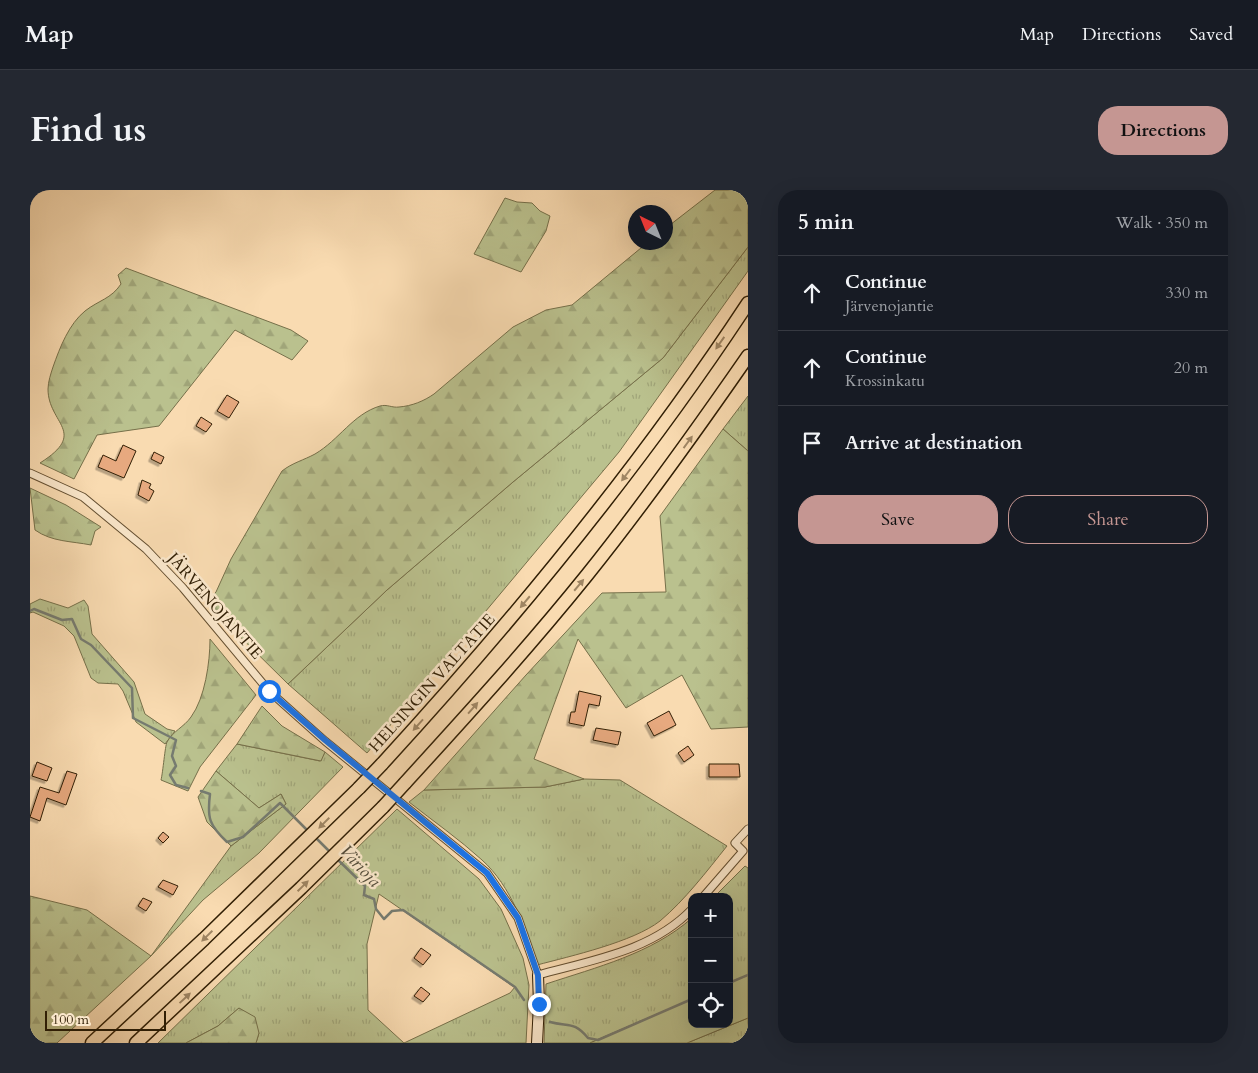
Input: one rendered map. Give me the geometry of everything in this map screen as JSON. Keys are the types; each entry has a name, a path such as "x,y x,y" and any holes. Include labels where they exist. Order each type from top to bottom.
{"highway":[{"name":"HELSINGIN VALTATIE","path":"92,1043 204,939 359,788 449,691 563,556 664,424 748,303"},
{"path":"136,1043 301,888 383,807 472,710 593,567 688,442 748,356"}],"street":[{"name":"JÄRVENOJANTIE","path":"30,472 82,497 146,549 183,588 269,691 325,740 487,873 518,918 538,975"},
{"path":"706,893 745,853 735,842 748,829"},
{"path":"537,1043 538,975 646,942 671,928 688,913"}],"green space":[{"path":"715,190 748,190 748,247 663,358 513,482 387,590 288,684 206,603 216,592 231,559 282,471 324,448 354,421 370,410 380,406 409,406 430,397 513,327 546,310 572,305 639,250 673,250 673,223"},
{"path":"505,198 517,202 532,203 540,211 550,216 546,231 521,272 474,254"},
{"path":"748,247 748,271 619,452 367,753 288,684 387,590 513,482 663,358"},
{"path":"126,268 291,330 308,341 292,360 235,330 159,426 97,435 74,479 40,463 62,443 64,435 50,401 48,389 50,378 62,344 74,322 90,307 117,289 121,284 118,275"},
{"path":"748,396 748,451 723,429"},
{"path":"723,429 748,451 748,727 711,729 682,675 626,708 578,639 534,759 584,779 545,787 424,790 602,593 666,592 660,516"},
{"path":"30,488 66,505 101,527 95,531 91,545 55,539 35,530"},
{"path":"40,599 68,608 84,600 88,606 92,634 134,682 145,714 167,729 175,731 165,744 136,722 123,691 118,684 98,683 91,678 74,636 64,626 33,612 30,613 30,604"},
{"path":"210,639 256,695 200,767 188,791 161,780 166,744 169,738 191,717 200,700 208,669"},
{"path":"262,706 282,726 325,752 321,761 237,744"},
{"path":"237,744 320,761 325,752 343,767 259,853 203,900 151,956 231,846 286,804 281,794 259,808 216,771"},
{"path":"216,771 259,808 281,794 286,804 231,846 207,822 198,797"},
{"path":"584,779 620,780 727,846 678,904 660,921 648,929 601,948 537,965 516,909 492,870 464,845 409,802 424,790 545,787"},
{"path":"397,809 479,879 501,909 523,958 529,985 526,1043 404,1043 256,1043 259,1033 239,1008 218,1026 186,1043 158,1043","holes":["379,894 515,987 510,993 404,1043 368,1010 367,944"]},
{"path":"745,866 748,868 748,975 733,981 733,893 718,893"},
{"path":"30,896 87,910 151,956 57,1043 30,1043"},
{"path":"688,921 688,1001 590,1043 544,1043 546,984 623,958 659,941"},
{"path":"748,975 748,1018 733,1024 733,983"},
{"path":"688,1001 688,1028 724,1028 687,1043 590,1043"},
{"path":"239,1008 255,1017 259,1033 256,1043 186,1043 218,1026"},
{"path":"748,1018 748,1043 687,1043 724,1028 733,1028 733,1024"}],"building":[{"path":"227,395 239,402 229,418 217,411"},
{"path":"201,417 212,424 206,432 196,426"},
{"path":"123,445 136,451 124,478 98,467 103,455 116,461"},
{"path":"154,452 164,457 161,464 151,459"},
{"path":"142,480 151,484 149,488 154,491 149,501 138,495"},
{"path":"579,691 601,696 599,706 589,704 584,726 569,723 571,712 575,712"},
{"path":"669,711 676,725 654,736 647,723"},
{"path":"596,728 621,732 618,745 593,740"},
{"path":"688,746 694,755 684,762 678,753"},
{"path":"37,762 52,768 47,781 32,776"},
{"path":"709,764 739,764 740,777 709,777"},
{"path":"67,771 77,774 66,805 47,798 40,821 30,817 40,787 59,793"},
{"path":"163,832 169,837 163,843 158,838"},
{"path":"163,880 178,886 173,895 158,887"},
{"path":"143,898 152,902 146,911 138,906"},
{"path":"421,948 431,955 423,965 414,958"},
{"path":"421,987 430,994 423,1002 414,996"}],"waterway":[{"name":"Värioja","path":"30,611 34,609 62,620 72,619 81,639 91,645 132,688 133,718 176,740 172,756 176,766 170,775 176,785 188,788"},
{"name":"Värioja","path":"201,791 210,794 209,815 211,821 216,831 227,842 243,837 280,803 309,832"},
{"name":"Värioja","path":"315,837 331,853"},
{"name":"Värioja","path":"336,858 365,886 364,895 374,899 376,909 384,919 392,911 403,910 515,987 524,1000"},
{"path":"733,981 748,975"},
{"path":"550,1022 575,1027 588,1038 598,1040 688,1001"}],"route":[{"path":"269,691 325,740 487,873 518,918 538,975 539,1004"}]}
